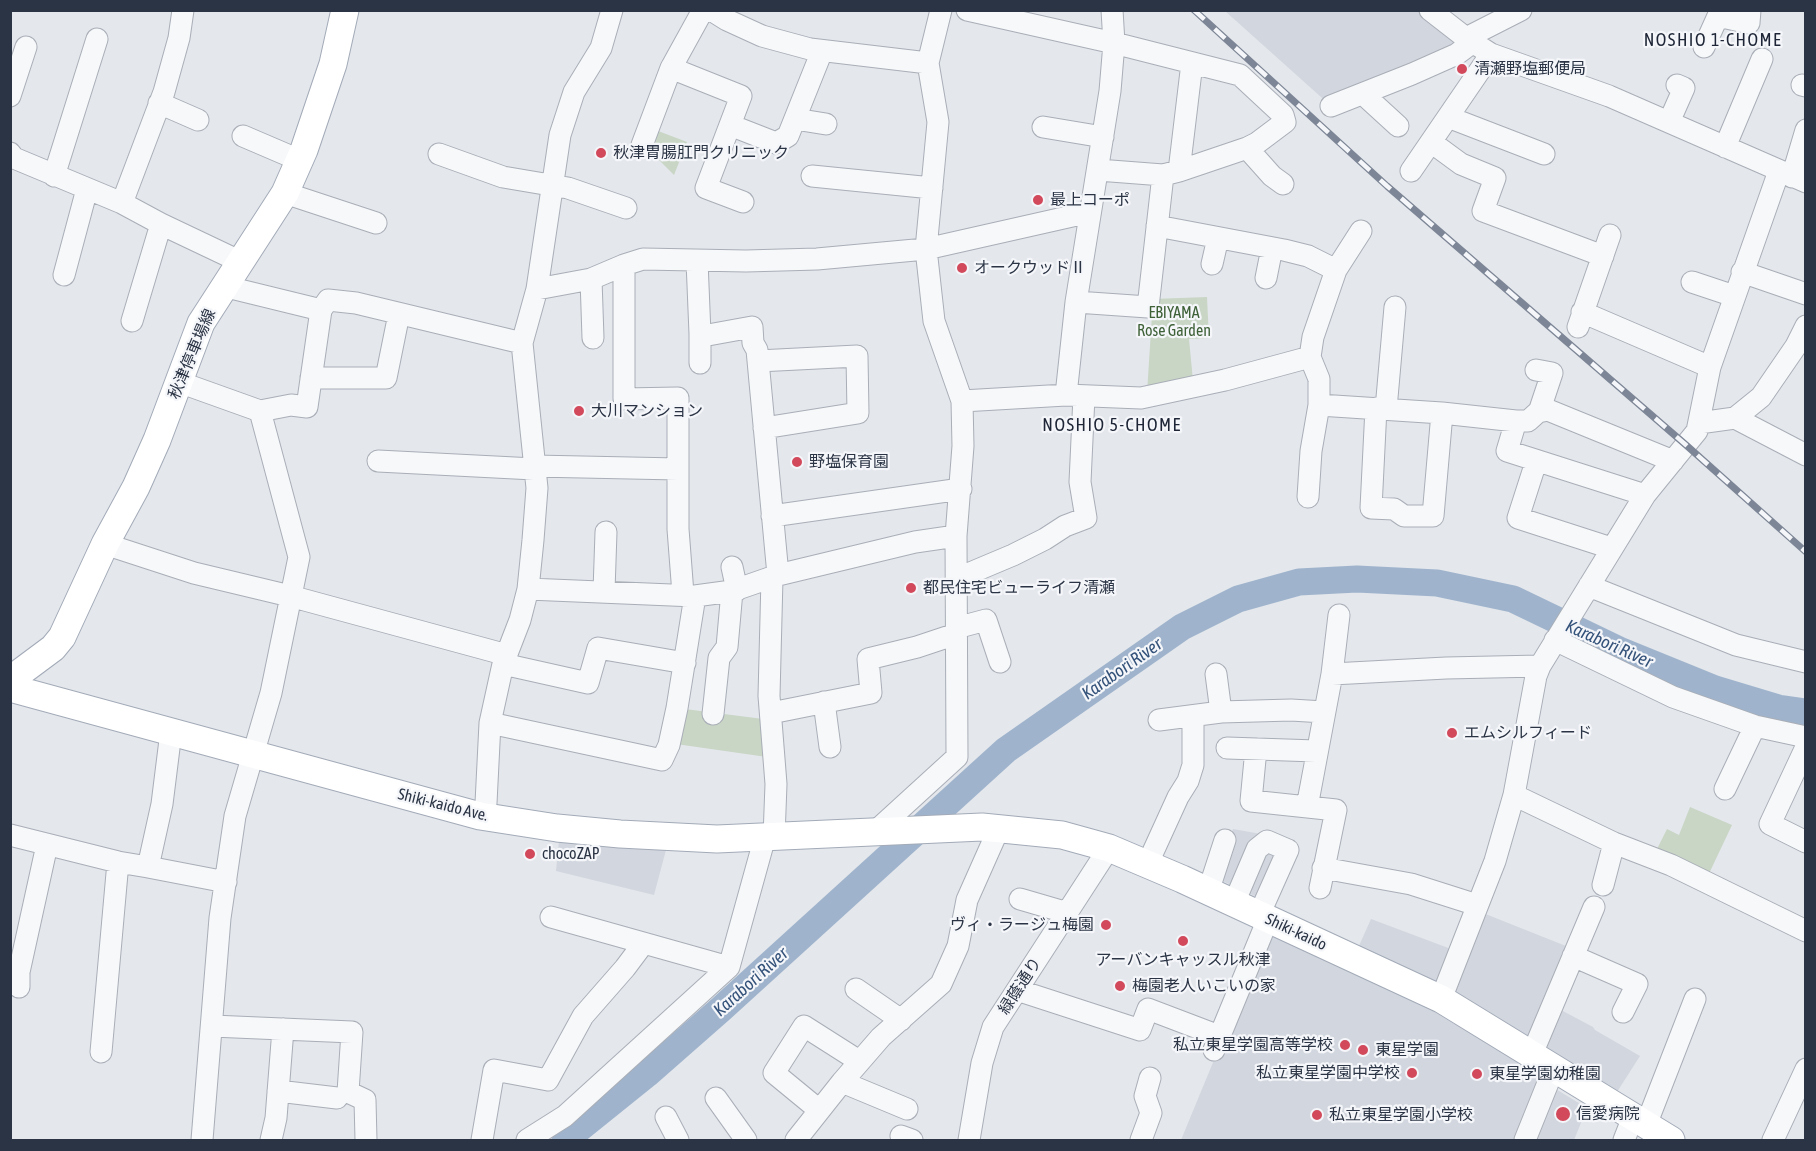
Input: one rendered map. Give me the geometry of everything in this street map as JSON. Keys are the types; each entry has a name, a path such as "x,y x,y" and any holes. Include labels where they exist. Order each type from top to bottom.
{"main road":[{"name":"秋津停車場線","path":"10,680 54,648 62,637 157,440 201,323 285,193 333,64 345,10"},
{"name":"Shiki-kaido Ave.","path":"10,688 480,816 557,828 717,839 882,830"},
{"name":"Shiki-kaido","path":"882,830 987,827 1062,835 1109,848 1441,999 1554,1068 1635,1127 1671,1140"}],"street":[{"path":"122,203 159,103 178,39 183,10"},
{"path":"480,816 486,803 490,723 505,660 520,620 528,589 537,488 522,343 537,288 560,135 574,92 601,48 612,10"},
{"path":"642,145 671,68 703,10"},
{"path":"711,10 762,36 822,51 928,63"},
{"path":"882,830 957,757 956,536 963,446 962,401 934,321 926,249 938,122 928,63 941,10"},
{"path":"967,10 1114,43 1240,75 1282,115 1285,122 1247,148 1171,173 1098,170"},
{"path":"956,579 1013,555 1065,526 1086,518 1080,482 1075,395 1076,302 1110,91 1114,43 1112,10"},
{"path":"1430,10 1491,54 1609,96 1792,177"},
{"path":"1331,106 1456,54 1469,40 1521,10"},
{"path":"1704,47 1718,16 1749,23 1750,10"},
{"path":"54,176 97,39"},
{"path":"10,96 26,47"},
{"path":"730,125 776,143 788,136 822,51"},
{"path":"1411,171 1491,54"},
{"path":"1725,147 1762,59"},
{"path":"1076,302 1148,307 1157,226 1171,173 1192,63"},
{"path":"671,68 741,96 706,188 743,202"},
{"path":"1669,122 1684,88 1677,86"},
{"path":"1363,94 1398,126"},
{"path":"159,103 198,120"},
{"path":"1448,117 1544,154"},
{"path":"795,119 826,124"},
{"path":"1042,127 1103,137"},
{"path":"1441,999 1494,861 1514,795 1536,676 1540,666 1645,495 1697,431 1710,367 1742,272 1792,177 1806,130"},
{"path":"243,136 299,160"},
{"path":"1431,142 1461,164 1494,178 1483,211 1603,256"},
{"path":"1247,148 1272,176 1283,184"},
{"path":"439,154 503,177 568,188 626,208"},
{"path":"11,155 54,176 122,203 241,262"},
{"path":"812,176 932,188"},
{"path":"64,275 87,189"},
{"path":"285,193 376,223"},
{"path":"537,288 591,279 643,259 697,261 817,259 926,249 1090,212"},
{"path":"132,321 161,224"},
{"path":"1157,226 1308,256 1336,270"},
{"path":"1308,497 1311,451 1319,405 1319,379 1310,357 1313,336 1336,270 1361,231"},
{"path":"1610,235 1580,319 1710,367"},
{"path":"1212,264 1218,238"},
{"path":"1266,278 1272,248"},
{"path":"697,261 700,363"},
{"path":"490,723 662,760 669,745 685,663 689,595 678,529 678,398 624,399 624,265"},
{"path":"1742,272 1806,294"},
{"path":"591,279 592,338"},
{"path":"1692,282 1734,296"},
{"path":"223,286 321,310"},
{"path":"178,381 260,411 291,405 307,407 321,310 328,300 356,303 522,343"},
{"path":"1395,307 1381,409 1371,508 1394,509 1404,516 1433,516 1442,413"},
{"path":"311,378 386,378 399,314"},
{"path":"1700,423 1736,418 1761,397 1796,346 1806,326"},
{"path":"527,1140 565,1116 729,967 769,837 776,784 769,696 775,577 772,516 757,350 753,343 752,327 708,335 700,334"},
{"path":"758,361 857,356 858,413 764,428"},
{"path":"962,401 1075,395 1141,398 1225,380 1310,357"},
{"path":"1536,370 1552,373 1539,412"},
{"path":"1319,405 1442,413 1516,421 1528,421 1539,412 1548,410 1672,461"},
{"path":"202,1140 220,918 236,816 271,693 299,557 260,411"},
{"path":"1736,418 1806,455"},
{"path":"1516,421 1507,451 1645,495"},
{"path":"378,460 534,468 678,469"},
{"path":"1536,462 1518,518 1611,548"},
{"path":"772,516 961,489"},
{"path":"604,591 606,532"},
{"path":"528,589 689,595 735,591 775,577 915,542 956,536"},
{"path":"105,544 194,573 290,596 588,683 598,648 685,663"},
{"path":"713,714 719,658 727,647 735,591 732,567"},
{"path":"1588,586 1736,645 1806,662"},
{"path":"1307,807 1332,674 1339,615"},
{"path":"771,713 871,693 868,659 917,647 986,620 1000,662"},
{"path":"1555,640 1673,697 1755,726 1806,737"},
{"path":"1332,674 1540,666"},
{"path":"1216,674 1221,712"},
{"path":"824,702 830,747"},
{"path":"1159,720 1221,712 1291,710 1324,712"},
{"path":"1148,865 1188,781 1193,765 1193,717"},
{"path":"1725,789 1755,726"},
{"path":"148,867 162,804 171,732"},
{"path":"1806,747 1770,824 1806,842"},
{"path":"1227,748 1316,751"},
{"path":"1256,749 1251,801 1336,810 1322,878 1412,884 1477,905"},
{"path":"1514,795 1614,843 1671,865 1806,931"},
{"path":"796,1140 881,1037 941,984 958,946 967,900 987,827"},
{"path":"10,835 118,862 226,882"},
{"path":"1208,892 1225,840"},
{"path":"1017,990 1140,1030 1148,1009 1216,1043 1288,850 1267,841 1257,849 1234,903"},
{"path":"1603,885 1614,843"},
{"path":"19,987 19,972 47,845"},
{"name":"緑蔭通り","path":"969,1140 982,1063 993,1027 1109,848"},
{"path":"101,1052 118,862"},
{"path":"1020,899 1068,913"},
{"path":"1532,1054 1594,907"},
{"path":"552,917 729,967"},
{"path":"482,1140 494,1070 548,1080 583,1016 643,944"},
{"path":"1573,956 1637,984 1623,1012"},
{"path":"856,989 901,1020"},
{"path":"1635,1127 1695,999"},
{"path":"212,1026 352,1032 348,1092 365,1100 366,1140"},
{"path":"819,1110 774,1073 804,1026 859,1061"},
{"path":"271,1140 276,1118 283,1029"},
{"path":"1525,1140 1554,1068"},
{"path":"1773,1140 1806,1069"},
{"path":"1141,1140 1151,1113 1145,1096 1150,1078"},
{"path":"842,1082 907,1109"},
{"path":"278,1091 337,1098"},
{"path":"716,1098 746,1140"},
{"path":"666,1117 678,1140"}],"shaded area":[{"path":"1225,11 1418,11 1458,41 1457,54 1331,106"},
{"path":"1233,829 1295,840 1272,904 1216,878"},
{"path":"559,841 666,850 654,895 556,871"},
{"path":"1483,913 1576,950 1537,1043 1451,991"},
{"path":"1371,919 1459,952 1445,988 1358,948"},
{"name":"東星学園","path":"1268,929 1415,999 1454,1024 1467,1024 1551,1076 1525,1140 1181,1140"},
{"path":"1561,1010 1640,1056 1617,1092 1545,1047"},
{"name":"信愛病院","path":"1554,1088 1587,1108 1574,1140 1530,1140"}],"green space":[{"path":"653,129 687,142 674,175 646,147"},
{"name":"EBIYAMA Rose Garden","path":"1207,297 1209,338 1189,339 1193,381 1147,393 1153,299"},
{"path":"677,708 771,720 774,758 669,743"},
{"path":"1690,807 1732,825 1705,882 1653,857 1667,829 1679,835"}],"waterway":[{"name":"Karabori River","path":"565,1140 647,1074 721,1009 1006,750 1182,627 1238,599 1299,582 1357,579 1437,583 1513,599 1619,650 1715,689 1778,708 1806,712"}],"railway":[{"path":"1194,10 1387,186 1806,552"}],"place":[{"name":"清瀬野塩郵便局","path":"1462,69"},
{"name":"秋津胃腸肛門クリニック","path":"601,153"},
{"name":"最上コーポ","path":"1038,200"},
{"name":"オークウッドⅡ","path":"962,268"},
{"name":"大川マンション","path":"579,411"},
{"name":"野塩保育園","path":"797,462"},
{"name":"都民住宅ビューライフ清瀬","path":"911,588"},
{"name":"エムシルフィード","path":"1452,733"},
{"name":"chocoZAP","path":"530,854"},
{"name":"ヴィ・ラージュ梅園","path":"1106,925"},
{"name":"アーバンキャッスル秋津","path":"1183,941"},
{"name":"梅園老人いこいの家","path":"1120,986"},
{"name":"私立東星学園高等学校","path":"1345,1045"},
{"name":"東星学園","path":"1363,1050"},
{"name":"私立東星学園中学校","path":"1412,1073"},
{"name":"東星学園幼稚園","path":"1477,1074"},
{"name":"信愛病院","path":"1563,1114"},
{"name":"私立東星学園小学校","path":"1317,1115"}],"district":[{"name":"NOSHIO 1-CHOME","path":"1713,40"},
{"name":"NOSHIO 5-CHOME","path":"1112,425"}]}
